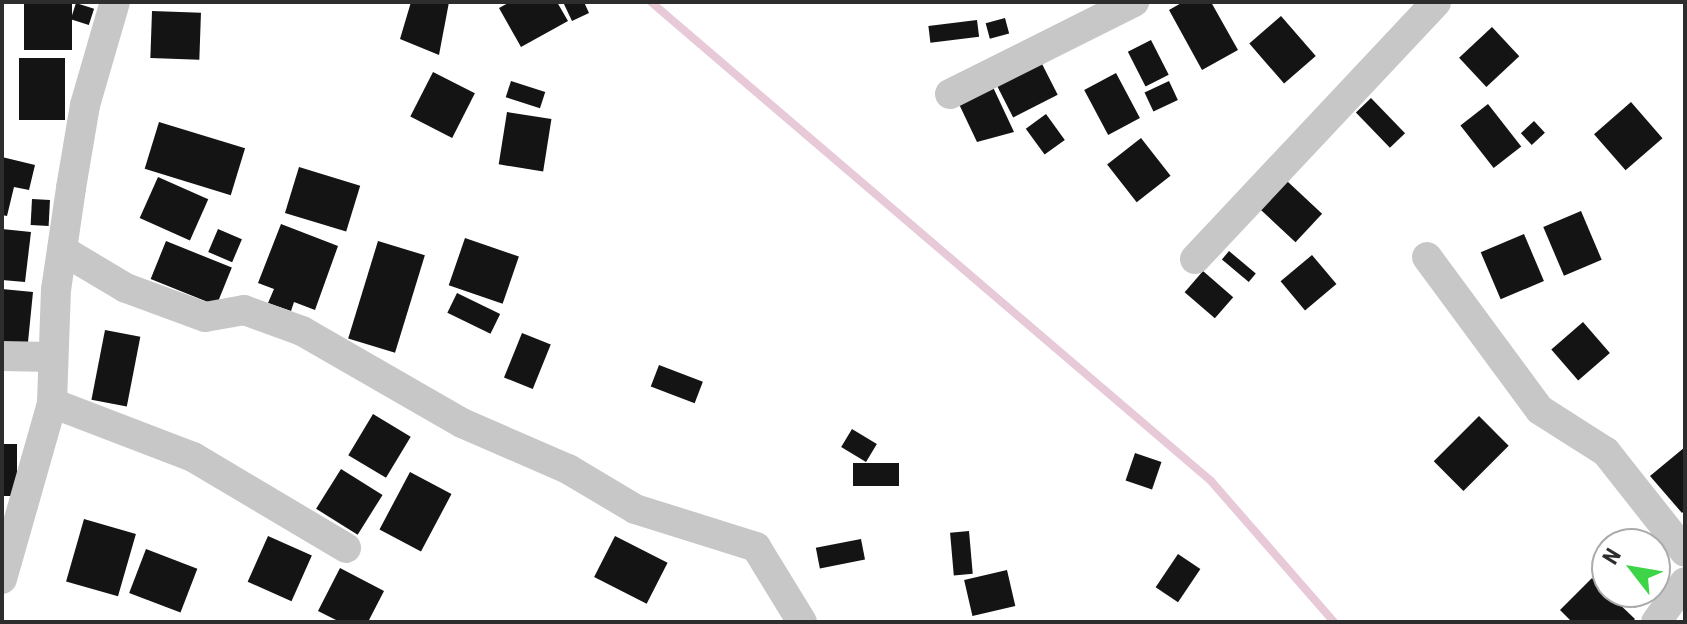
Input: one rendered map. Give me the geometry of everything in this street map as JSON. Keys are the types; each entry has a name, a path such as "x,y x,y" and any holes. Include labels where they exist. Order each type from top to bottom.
{"street":[{"path":"2,579 52,403 52,357 62,250 85,105 115,2"},
{"path":"950,94 1134,2"},
{"path":"1195,259 1436,2"},
{"path":"62,250 126,288 205,317 244,310 302,331 462,423 568,469 635,509 756,547 802,622"},
{"path":"1427,257 1540,410 1606,452 1685,552"},
{"path":"2,356 52,357"},
{"path":"52,403 193,457 346,548"},
{"path":"1656,622 1685,582"}],"building":[{"path":"24,2 72,2 72,50 24,50"},
{"path":"411,2 449,2 439,55 400,39"},
{"path":"510,2 557,2 568,21 521,47 499,8"},
{"path":"563,2 584,2 589,13 572,21"},
{"path":"1183,2 1211,2 1238,50 1202,70 1169,10"},
{"path":"76,3 94,9 89,25 71,19"},
{"path":"152,11 201,13 199,60 150,58"},
{"path":"1281,16 1316,56 1284,84 1249,44"},
{"path":"1005,18 1009,33 990,39 986,23"},
{"path":"977,20 979,37 930,43 928,26"},
{"path":"1492,27 1519,56 1486,87 1459,58"},
{"path":"1151,40 1169,75 1146,87 1128,52"},
{"path":"19,58 65,58 65,120 19,120"},
{"path":"1040,60 1058,95 1013,117 995,83"},
{"path":"433,72 475,93 452,138 410,117"},
{"path":"1116,73 1140,118 1108,135 1084,90"},
{"path":"511,81 545,92 540,108 506,97"},
{"path":"1169,81 1178,100 1153,111 1145,92"},
{"path":"992,85 1014,132 977,142 958,102"},
{"path":"1371,98 1405,133 1390,148 1356,113"},
{"path":"1631,102 1662,138 1626,170 1594,134"},
{"path":"1488,104 1521,147 1494,168 1460,126"},
{"path":"507,112 551,119 543,171 499,164"},
{"path":"1046,114 1065,140 1045,155 1026,129"},
{"path":"1534,121 1545,133 1532,145 1521,133"},
{"path":"159,122 245,148 231,195 145,169"},
{"path":"1141,138 1171,176 1137,202 1107,164"},
{"path":"2,157 35,165 29,190 14,187 7,216 2,215"},
{"path":"299,167 360,186 346,232 285,213"},
{"path":"158,177 208,199 190,240 140,218"},
{"path":"1287,181 1322,214 1296,242 1260,210"},
{"path":"32,199 50,200 49,226 31,225"},
{"path":"1581,211 1602,260 1564,276 1543,227"},
{"path":"281,224 338,246 315,310 294,302 291,311 268,303 274,289 258,283"},
{"path":"2,229 31,232 25,282 2,280"},
{"path":"218,229 242,239 232,262 208,252"},
{"path":"1524,234 1544,281 1501,299 1481,252"},
{"path":"465,238 519,257 503,304 449,285"},
{"path":"166,241 232,268 216,306 151,279"},
{"path":"378,241 425,255 395,353 348,339"},
{"path":"1229,251 1256,273 1249,282 1222,259"},
{"path":"1312,255 1336,284 1305,310 1281,281"},
{"path":"1203,271 1233,297 1215,318 1185,292"},
{"path":"2,289 33,292 27,352 2,350"},
{"path":"457,293 500,314 490,334 447,313"},
{"path":"1583,322 1610,353 1578,380 1551,350"},
{"path":"105,330 140,337 127,407 91,400"},
{"path":"522,333 551,345 533,389 504,378"},
{"path":"659,365 703,382 695,403 651,386"},
{"path":"373,414 411,437 386,478 348,455"},
{"path":"1479,416 1509,446 1463,491 1434,461"},
{"path":"852,429 877,444 866,462 841,447"},
{"path":"2,444 17,444 17,496 2,496"},
{"path":"1685,447 1685,510 1682,513 1650,476"},
{"path":"1135,453 1161,462 1152,490 1126,480"},
{"path":"853,463 899,463 899,486 853,486"},
{"path":"341,469 383,495 358,535 316,509"},
{"path":"410,472 451,494 421,551 379,529"},
{"path":"84,519 136,534 118,596 66,581"},
{"path":"969,531 973,574 954,575 950,533"},
{"path":"268,536 312,556 292,601 248,582"},
{"path":"615,536 668,563 647,604 594,577"},
{"path":"861,539 865,560 820,568 816,548"},
{"path":"146,549 197,569 181,613 129,593"},
{"path":"1178,554 1200,569 1178,602 1156,587"},
{"path":"340,568 384,591 368,622 340,622 318,611"},
{"path":"1007,570 1015,606 972,616 964,580"},
{"path":"1591,579 1591,608 1623,608 1635,619 1632,622 1572,622 1560,610"}],"waterway":[{"path":"651,2 1211,481 1334,622"}]}
